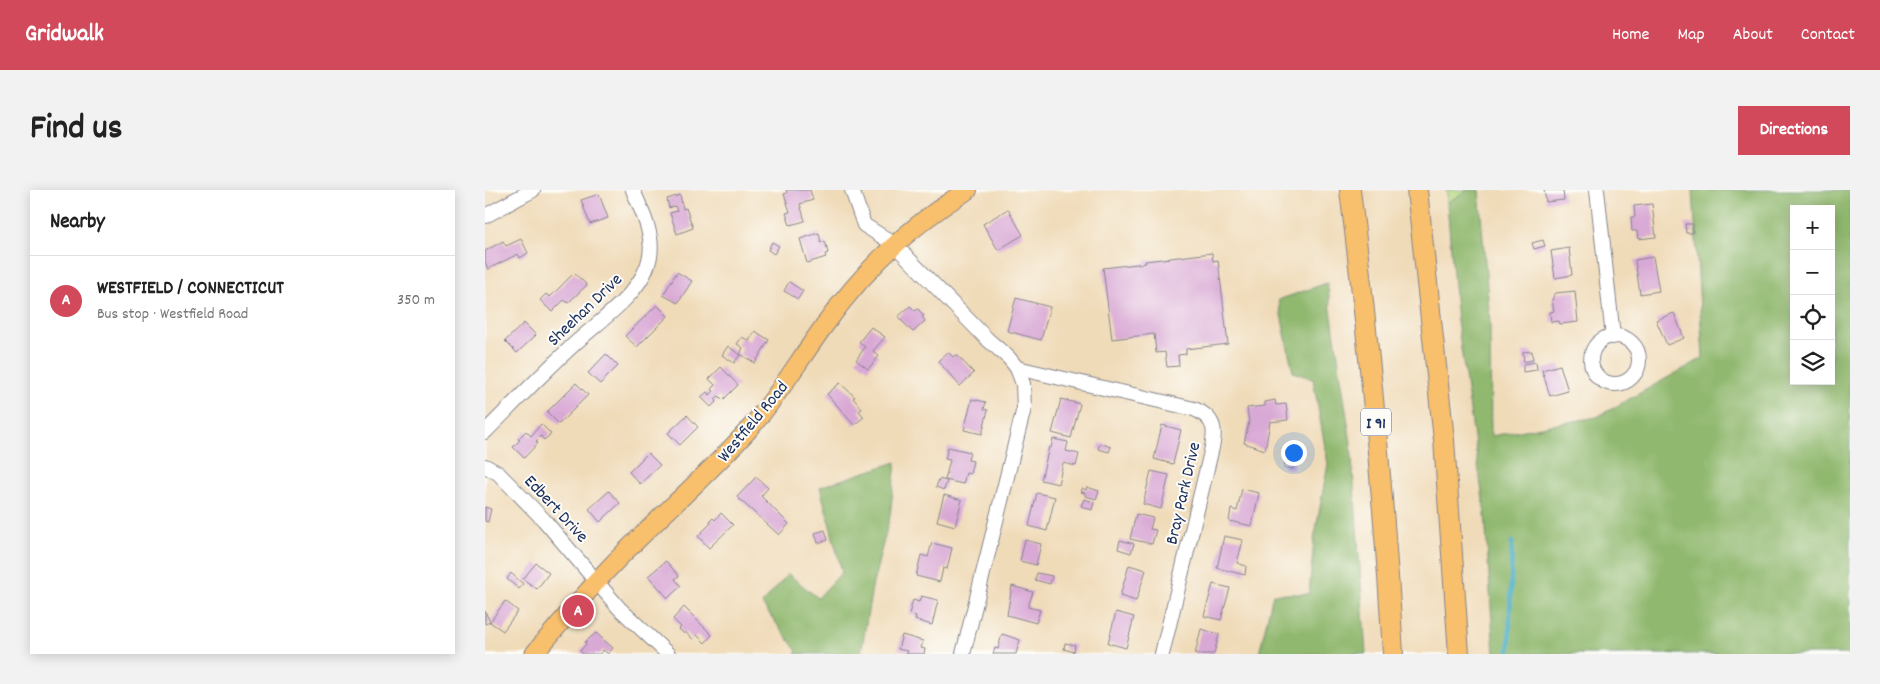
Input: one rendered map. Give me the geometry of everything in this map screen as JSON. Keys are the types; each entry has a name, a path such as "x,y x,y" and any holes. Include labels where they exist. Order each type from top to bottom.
{"highway":[{"name":"I 91","path":"1350,190 1372,378 1385,527 1393,654"},
{"path":"1417,190 1443,440 1459,654"}],"main road":[{"name":"Westfield Road","path":"534,654 597,581 719,462 751,426 778,393 824,326 856,284 894,244 935,211 968,190"}],"street":[{"path":"485,216 533,190"},
{"name":"Sheehan Drive","path":"485,432 570,347 611,312 641,279 647,268 651,248 649,234 633,190"},
{"path":"852,190 864,225 894,244 987,339 1009,358 1017,368 1025,392 1024,408 963,654"},
{"path":"1597,190 1613,337"},
{"name":"Bray Park Drive","path":"1017,368 1194,409 1205,414 1213,425 1213,443 1162,654"},
{"name":"Edbert Drive","path":"485,466 498,473 544,520 619,608 668,654"}],"green space":[{"path":"1447,190 1467,190 1447,203"},
{"path":"1467,190 1479,190 1490,323 1491,436 1597,417 1703,358 1693,190 1850,190 1850,654 1494,654 1485,513 1457,321 1447,203"},
{"path":"1327,283 1351,444 1366,654 1259,654 1273,594 1309,594 1314,540 1328,464 1313,379 1293,372 1278,300"},
{"path":"896,462 890,516 872,587 861,654 795,654 797,651 762,604 788,574 818,598 842,572 820,487"}],"building":[{"path":"786,190 810,190 813,200 800,204 805,221 790,225 786,213 790,212 784,194 787,193"},
{"path":"1544,190 1563,190 1564,200 1546,202"},
{"path":"599,194 608,218 590,224 581,200"},
{"path":"680,195 683,209 686,208 693,228 677,234 670,213 677,211 675,206 669,208 667,199"},
{"path":"1652,204 1656,237 1638,239 1637,231 1632,231 1631,217 1635,217 1634,206"},
{"path":"1008,209 1023,235 998,250 983,224"},
{"path":"1685,224 1693,224 1693,233 1686,233"},
{"path":"819,233 821,243 825,241 828,253 825,254 826,257 807,263 800,239"},
{"path":"521,239 528,253 520,258 518,254 488,269 485,262 485,251 503,241 506,246"},
{"path":"1543,240 1545,246 1534,249 1532,243"},
{"path":"772,242 779,246 774,254 768,250"},
{"path":"1569,248 1572,275 1555,278 1551,251"},
{"path":"1212,253 1213,261 1218,260 1228,344 1186,349 1186,354 1178,355 1179,366 1167,367 1165,352 1156,353 1154,334 1112,339 1103,268"},
{"path":"1653,257 1659,291 1640,294 1635,260"},
{"path":"677,272 692,281 678,303 663,295"},
{"path":"574,273 587,285 568,303 564,300 552,312 540,300 546,294 550,297"},
{"path":"789,282 803,291 798,299 784,291"},
{"path":"1575,291 1578,322 1560,324 1559,321 1551,322 1550,312 1554,311 1552,300 1554,295 1556,293"},
{"path":"1016,298 1050,307 1041,340 1007,331"},
{"path":"657,305 668,316 637,347 625,336"},
{"path":"910,306 915,311 918,309 924,316 922,317 925,321 913,332 898,317"},
{"path":"1674,313 1684,338 1667,345 1656,320"},
{"path":"524,323 536,335 517,353 505,341"},
{"path":"871,327 885,337 873,351 879,356 868,369 856,360 865,347 859,342"},
{"path":"755,331 769,340 755,363 740,354 743,348 737,344 742,337 749,341"},
{"path":"728,346 740,355 734,363 722,355"},
{"path":"1532,351 1533,360 1524,362 1523,352"},
{"path":"948,352 953,357 956,354 974,373 960,386 938,361"},
{"path":"606,354 618,366 600,384 588,373"},
{"path":"1536,362 1537,370 1523,372 1523,364"},
{"path":"1560,365 1568,391 1550,396 1542,370"},
{"path":"721,367 738,385 723,400 719,396 715,399 717,401 711,407 701,397 707,392 710,395 714,391 711,389 715,385 709,379"},
{"path":"576,383 588,395 559,424 547,412"},
{"path":"840,383 855,397 853,398 862,409 859,411 864,417 854,425 827,394"},
{"path":"972,399 986,402 984,409 988,410 982,434 964,430"},
{"path":"1061,399 1080,404 1071,438 1052,433"},
{"path":"1275,400 1276,405 1286,404 1288,420 1270,422 1265,450 1244,443 1249,422 1247,408 1265,406 1265,402"},
{"path":"687,415 698,427 680,445 668,433"},
{"path":"541,424 551,434 544,440 541,436 536,441 538,443 524,458 513,447 526,431 531,436"},
{"path":"1162,425 1181,430 1173,464 1154,459"},
{"path":"1053,439 1068,442 1066,451 1079,454 1076,466 1063,463 1058,484 1041,480 1049,447 1051,448"},
{"path":"1100,443 1111,447 1109,452 1098,449"},
{"path":"948,447 970,452 968,460 973,461 970,474 966,473 963,484 945,480 950,460 945,459"},
{"path":"648,453 660,465 640,484 629,472"},
{"path":"1286,456 1295,458 1293,469 1284,468"},
{"path":"1151,471 1169,475 1161,509 1143,504"},
{"path":"756,477 768,488 761,496 789,524 779,535 737,497"},
{"path":"939,479 947,481 944,490 936,487"},
{"path":"1087,487 1099,491 1096,499 1085,496 1085,493 1081,492 1082,488 1086,490"},
{"path":"1242,489 1259,493 1252,526 1229,521 1231,509 1237,511"},
{"path":"609,491 620,503 600,522 589,509"},
{"path":"1037,493 1055,497 1047,531 1029,526"},
{"path":"944,495 962,500 955,526 937,521"},
{"path":"1084,499 1094,502 1092,510 1081,506"},
{"path":"485,507 491,509 488,522 485,521"},
{"path":"721,513 733,525 709,548 698,536 711,523 710,521 713,518 715,520"},
{"path":"1136,514 1153,518 1150,529 1156,530 1152,544 1130,539"},
{"path":"825,530 828,540 818,543 815,533"},
{"path":"1224,536 1243,540 1237,563 1246,566 1245,575 1217,568"},
{"path":"1025,540 1041,544 1036,565 1020,561"},
{"path":"1120,540 1134,544 1131,553 1118,549"},
{"path":"932,543 952,548 947,569 943,568 940,582 916,576 921,555 928,557"},
{"path":"666,561 679,576 675,579 681,586 668,598 648,576"},
{"path":"536,563 549,573 537,589 523,579"},
{"path":"1129,565 1146,570 1136,601 1120,596"},
{"path":"511,573 523,584 519,589 507,579"},
{"path":"1037,573 1052,576 1050,584 1035,580"},
{"path":"1213,584 1230,588 1221,620 1204,616"},
{"path":"1012,586 1033,592 1028,607 1040,610 1036,623 1007,615"},
{"path":"921,596 938,600 932,625 915,620 916,616 909,614 913,600 919,602"},
{"path":"505,601 518,611 503,631 490,622"},
{"path":"684,607 712,635 705,643 697,635 693,639 685,632 684,634 679,629 681,627 673,619"},
{"path":"485,611 490,622 485,624"},
{"path":"1116,612 1134,617 1126,648 1108,643"},
{"path":"1201,629 1219,634 1214,654 1195,654"},
{"path":"596,633 613,648 608,654 603,650 600,654 583,654 580,651 586,644 585,642"},
{"path":"1002,634 1020,640 1016,654 993,654 995,648 998,649"},
{"path":"902,635 923,641 921,648 925,649 924,654 906,654 907,651 898,649"},
{"path":"1065,643 1075,645 1074,652 1064,649"}],"waterway":[{"path":"1509,654 1512,542"}],"place":[{"name":"WESTFIELD / CONNECTICUT","path":"578,611"}]}
